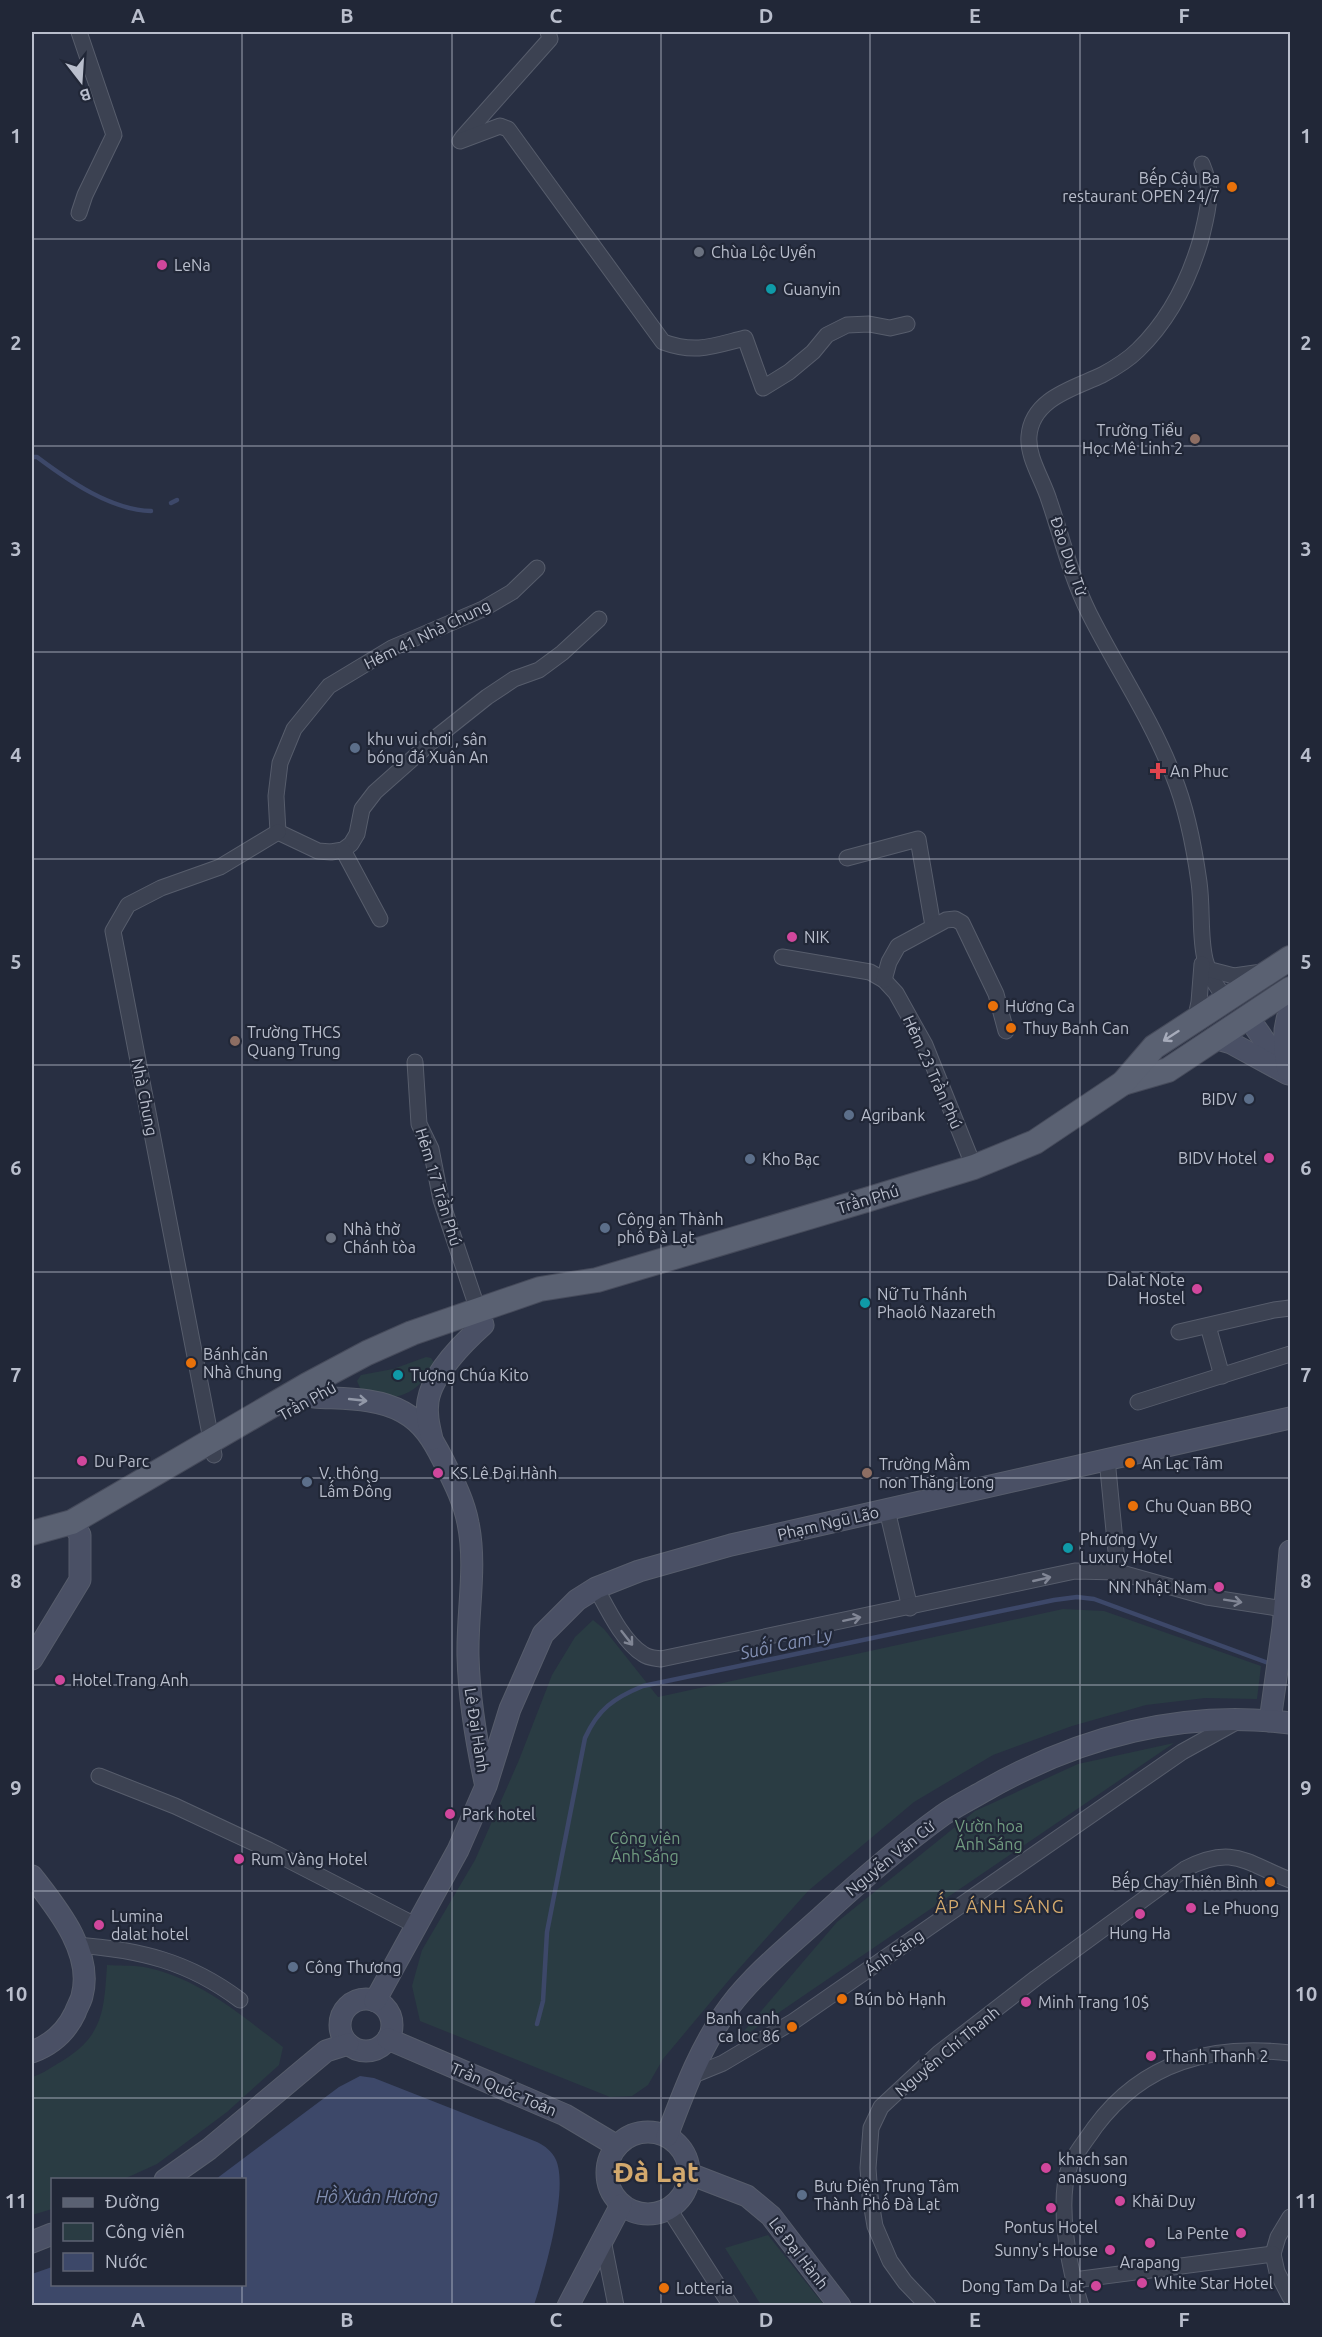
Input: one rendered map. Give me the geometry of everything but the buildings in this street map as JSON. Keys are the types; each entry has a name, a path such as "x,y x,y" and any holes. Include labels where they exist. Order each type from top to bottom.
{"main road":[{"name":"Trần Phú","path":"32,1548 125,1511 212,1447 310,1391 374,1366 481,1317 546,1304 597,1280 974,1167 1035,1142 1124,1083 1154,1047 1285,962"},
{"name":"Trần Phú","path":"1124,1083 1168,1070 1290,989"},
{"path":"1227,999 1248,1017"},
{"name":"Trần Phú","path":"32,1533 76,1529"}],"street":[{"path":"79,32 114,135 85,195 80,213"},
{"path":"548,32 550,39 460,141 500,126 508,129 663,342 689,349 745,338 763,388 789,372 813,352 827,335 847,325 869,324 890,327 907,324"},
{"name":"Đào Duy Từ","path":"1202,164 1209,180 1209,209 1187,280 1168,314 1138,350 1125,361 1104,374 1055,396 1037,416 1029,436 1036,467 1051,504 1064,551 1088,610 1159,741 1173,775 1193,846 1201,904 1202,952 1207,969 1218,990 1227,999"},
{"name":"Hẻm 41 Nhà Chung","path":"278,832 276,796 280,763 294,729 329,686 392,648 483,609 512,592 537,568"},
{"path":"278,832 318,851 343,850 351,844 357,834 362,809 375,792 438,736 479,704 514,679 539,670 562,653 599,619"},
{"name":"Nhà Chung","path":"212,1447 113,931 128,905 161,888 220,867 278,832"},
{"path":"847,858 918,839 933,926"},
{"path":"343,850 381,920"},
{"path":"782,957 870,972 884,980 889,963 898,946 933,926 955,919 962,923 996,994 1006,1031"},
{"path":"1195,1021 1200,1002 1202,952"},
{"path":"1207,969 1219,974 1241,976 1285,962"},
{"name":"Hẻm 23 Trần Phú","path":"884,980 896,993 925,1045 974,1167"},
{"path":"1289,1077 1284,1030 1290,1010"},
{"path":"1248,1017 1289,1077"},
{"path":"1214,1038 1231,1043 1289,1077"},
{"name":"Hẻm 17 Trần Phú","path":"415,1062 419,1124 431,1149 441,1200 481,1317"},
{"path":"1179,1332 1290,1308"},
{"name":"Lê Đại Hành","path":"432,1439 427,1414 428,1398 447,1362 481,1317"},
{"path":"1208,1326 1222,1376"},
{"path":"1138,1402 1290,1354"},
{"name":"Lê Đại Hành","path":"310,1391 392,1407 417,1421 432,1439 456,1486 468,1524 471,1559 468,1654 471,1707 486,1786 458,1850 375,2001"},
{"name":"Phạm Ngũ Lão","path":"486,1786 510,1709 543,1634 564,1611 596,1588 639,1571 731,1545 1290,1418"},
{"path":"1107,1459 1118,1572"},
{"path":"887,1510 910,1608"},
{"path":"32,1659 80,1580 76,1529"},
{"path":"1269,1720 1290,1551"},
{"path":"596,1588 630,1643 642,1654 661,1659 910,1608 1075,1571 1118,1572 1283,1618"},
{"name":"Nguyễn Văn Cừ","path":"667,2136 701,2055 730,2005 876,1867 945,1814 1020,1771 1099,1740 1165,1725 1241,1719 1290,1723"},
{"name":"Ánh Sáng","path":"691,2076 723,2063 794,2021 1182,1752 1241,1719"},
{"path":"99,1776 175,1806 268,1850 415,1925"},
{"name":"Nguyễn Chí Thanh","path":"928,2306 905,2282 890,2261 875,2226 868,2168 871,2128 881,2108 939,2053 1185,1869 1202,1860 1226,1856 1245,1858 1290,1880"},
{"path":"32,1876 55,1906 77,1945 84,1972 83,1995 70,2023 48,2046 32,2052"},
{"path":"77,1945 141,1953 186,1967 219,1984 240,2000"},
{"path":"360,2000 382,2004 391,2017 391,2032 388,2039 383,2045 369,2051 354,2048 348,2044 340,2030 340,2022 346,2008 360,2000"},
{"name":"Trần Quốc Toản","path":"388,2039 566,2115 617,2146"},
{"path":"168,2178 209,2149 326,2051 348,2044"},
{"path":"1081,2306 1074,2280 1064,2208 1066,2185 1070,2165 1104,2116 1126,2093 1153,2075 1184,2060 1228,2051 1265,2050 1290,2053"},
{"path":"654,2132 667,2136 676,2142 689,2163 690,2174 684,2194 669,2209 657,2214 644,2215 632,2212 621,2205 610,2189 607,2170 610,2157 617,2146 640,2133 654,2132"},
{"name":"Lê Đại Hành","path":"690,2174 747,2196 771,2216 840,2306"},
{"path":"568,2306 621,2205"},
{"path":"669,2209 731,2306"},
{"path":"1290,2217 1278,2237 1273,2254 1277,2272 1290,2297"},
{"path":"32,2242 51,2234"},
{"path":"603,2240 616,2306"},
{"path":"1074,2280 1273,2254"}],"green space":[{"path":"426,1357 431,1358 435,1364 417,1386 405,1394 390,1397 379,1395 361,1390 357,1381 361,1375 393,1369"},
{"name":"Công viên Ánh Sáng","path":"1063,1609 1104,1611 1261,1666 1257,1699 1205,1698 1146,1705 1072,1726 993,1755 914,1802 808,1891 663,2059 648,2085 632,2096 610,2097 420,2021 412,1986 422,1950 475,1860 519,1760 552,1675 575,1637 593,1620 604,1629 658,1697"},
{"name":"Vườn hoa Ánh Sáng","path":"1174,1743 734,2043 837,1922 975,1811 1078,1764"},
{"path":"107,1965 144,1967 182,1979 235,2010 283,2047 279,2065 227,2112 157,2164 126,2178 51,2178 51,2209 32,2215 32,2077 44,2072 84,2044 98,2023 104,1997"},
{"path":"768,2235 824,2305 761,2305 725,2248"}],"water":[{"name":"Hồ Xuân Hương","path":"360,2076 374,2078 537,2142 552,2154 559,2173 557,2211 549,2254 534,2305 32,2305 32,2274 51,2267 51,2286 246,2286 246,2178 217,2178 339,2087"}],"waterway":[{"path":"32,457 37,457 91,493 106,500 121,506 151,511"},
{"path":"171,503 177,500"},
{"name":"Suối Cam Ly","path":"537,2024 543,2001 547,1932 585,1738 601,1712 615,1700 633,1690 643,1686 1077,1597 1094,1599 1271,1664"}],"place":[{"name":"Bếp Cậu Ba restaurant OPEN 24/7","path":"1232,187"},
{"name":"Chùa Lộc Uyển","path":"699,252"},
{"name":"LeNa","path":"162,265"},
{"name":"Guanyin","path":"771,289"},
{"name":"Trường Tiểu Học Mê Linh 2","path":"1195,439"},
{"name":"khu vui chơi , sân bóng đá Xuân An","path":"355,748"},
{"name":"An Phuc","path":"1158,771"},
{"name":"NIK","path":"792,937"},
{"name":"Hương Ca","path":"993,1006"},
{"name":"Thuy Banh Can","path":"1011,1028"},
{"name":"Trường THCS Quang Trung","path":"235,1041"},
{"name":"BIDV","path":"1249,1099"},
{"name":"Agribank","path":"849,1115"},
{"name":"BIDV Hotel","path":"1269,1158"},
{"name":"Kho Bạc","path":"750,1159"},
{"name":"Công an Thành phố Đà Lạt","path":"605,1228"},
{"name":"Nhà thờ Chánh tòa","path":"331,1238"},
{"name":"Dalat Note Hostel","path":"1197,1289"},
{"name":"Nữ Tu Thánh Phaolô Nazareth","path":"865,1303"},
{"name":"Bánh căn Nhà Chung","path":"191,1363"},
{"name":"Tượng Chúa Kito","path":"398,1375"},
{"name":"Du Parc","path":"82,1461"},
{"name":"An Lạc Tâm","path":"1130,1463"},
{"name":"KS Lê Đại Hành","path":"438,1473"},
{"name":"Trường Mầm non Thăng Long","path":"867,1473"},
{"name":"V. thông Lấm Đồng","path":"307,1482"},
{"name":"Chu Quan BBQ","path":"1133,1506"},
{"name":"Phương Vy Luxury Hotel","path":"1068,1548"},
{"name":"NN Nhật Nam","path":"1219,1587"},
{"name":"Hotel Trang Anh","path":"60,1680"},
{"name":"Park hotel","path":"450,1814"},
{"name":"Rum Vàng Hotel","path":"239,1859"},
{"name":"Bếp Chay Thiên Bình","path":"1270,1882"},
{"name":"Le Phuong","path":"1191,1908"},
{"name":"Hung Ha","path":"1140,1914"},
{"name":"Lumina dalat hotel","path":"99,1925"},
{"name":"Công Thương","path":"293,1967"},
{"name":"Bún bò Hạnh","path":"842,1999"},
{"name":"Minh Trang 10$","path":"1026,2002"},
{"name":"Banh canh ca loc 86","path":"792,2027"},
{"name":"Thanh Thanh 2","path":"1151,2056"},
{"name":"khach san anasuong","path":"1046,2168"},
{"name":"Bưu Điện Trung Tâm Thành Phố Đà Lạt","path":"802,2195"},
{"name":"Khải Duy","path":"1120,2201"},
{"name":"Pontus Hotel","path":"1051,2208"},
{"name":"La Pente","path":"1241,2233"},
{"name":"Arapang","path":"1150,2243"},
{"name":"Sunny's House","path":"1110,2250"},
{"name":"White Star Hotel","path":"1142,2283"},
{"name":"Dong Tam Da Lat","path":"1096,2286"},
{"name":"Lotteria","path":"664,2288"}],"district":[{"name":"ẤP ÁNH SÁNG","path":"1000,1906"},
{"name":"Đà Lạt","path":"656,2171"}]}
